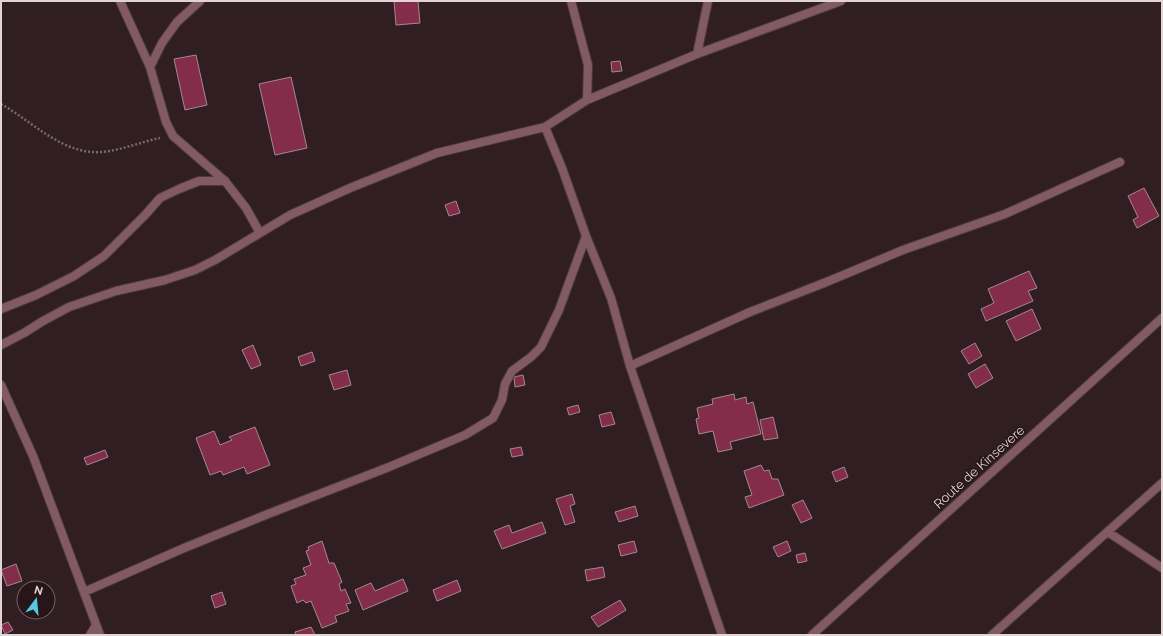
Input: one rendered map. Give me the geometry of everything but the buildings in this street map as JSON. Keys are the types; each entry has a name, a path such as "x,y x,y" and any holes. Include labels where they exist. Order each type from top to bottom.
{"street":[{"path":"120,1 150,67 166,122 173,136 225,181 246,208 260,233"},
{"path":"150,67 162,43 177,22 200,1"},
{"path":"571,1 588,65 587,100"},
{"path":"697,54 708,1"},
{"path":"1,345 69,307 116,291 165,280 195,270 215,260 290,215 350,188 437,153 544,127 587,100 697,54 841,1"},
{"path":"544,127 562,168 586,236 611,298 630,366 722,635"},
{"path":"630,366 750,312 830,282 903,250 1006,214 1120,162"},
{"path":"1,309 36,295 74,276 104,256 160,198 199,181 225,181"},
{"path":"84,592 247,523 466,436 493,418 502,400 505,384 512,371 531,358 541,347 559,310 586,236"},
{"name":"Route de Kinsevere","path":"812,635 1074,396 1162,318"},
{"path":"1,385 33,456 100,635"},
{"path":"992,635 1162,483"},
{"path":"1108,532 1162,568"},
{"path":"90,635 96,625"}],"path":[{"path":"1,104 50,137 72,147 88,152 104,152 173,136"}]}
